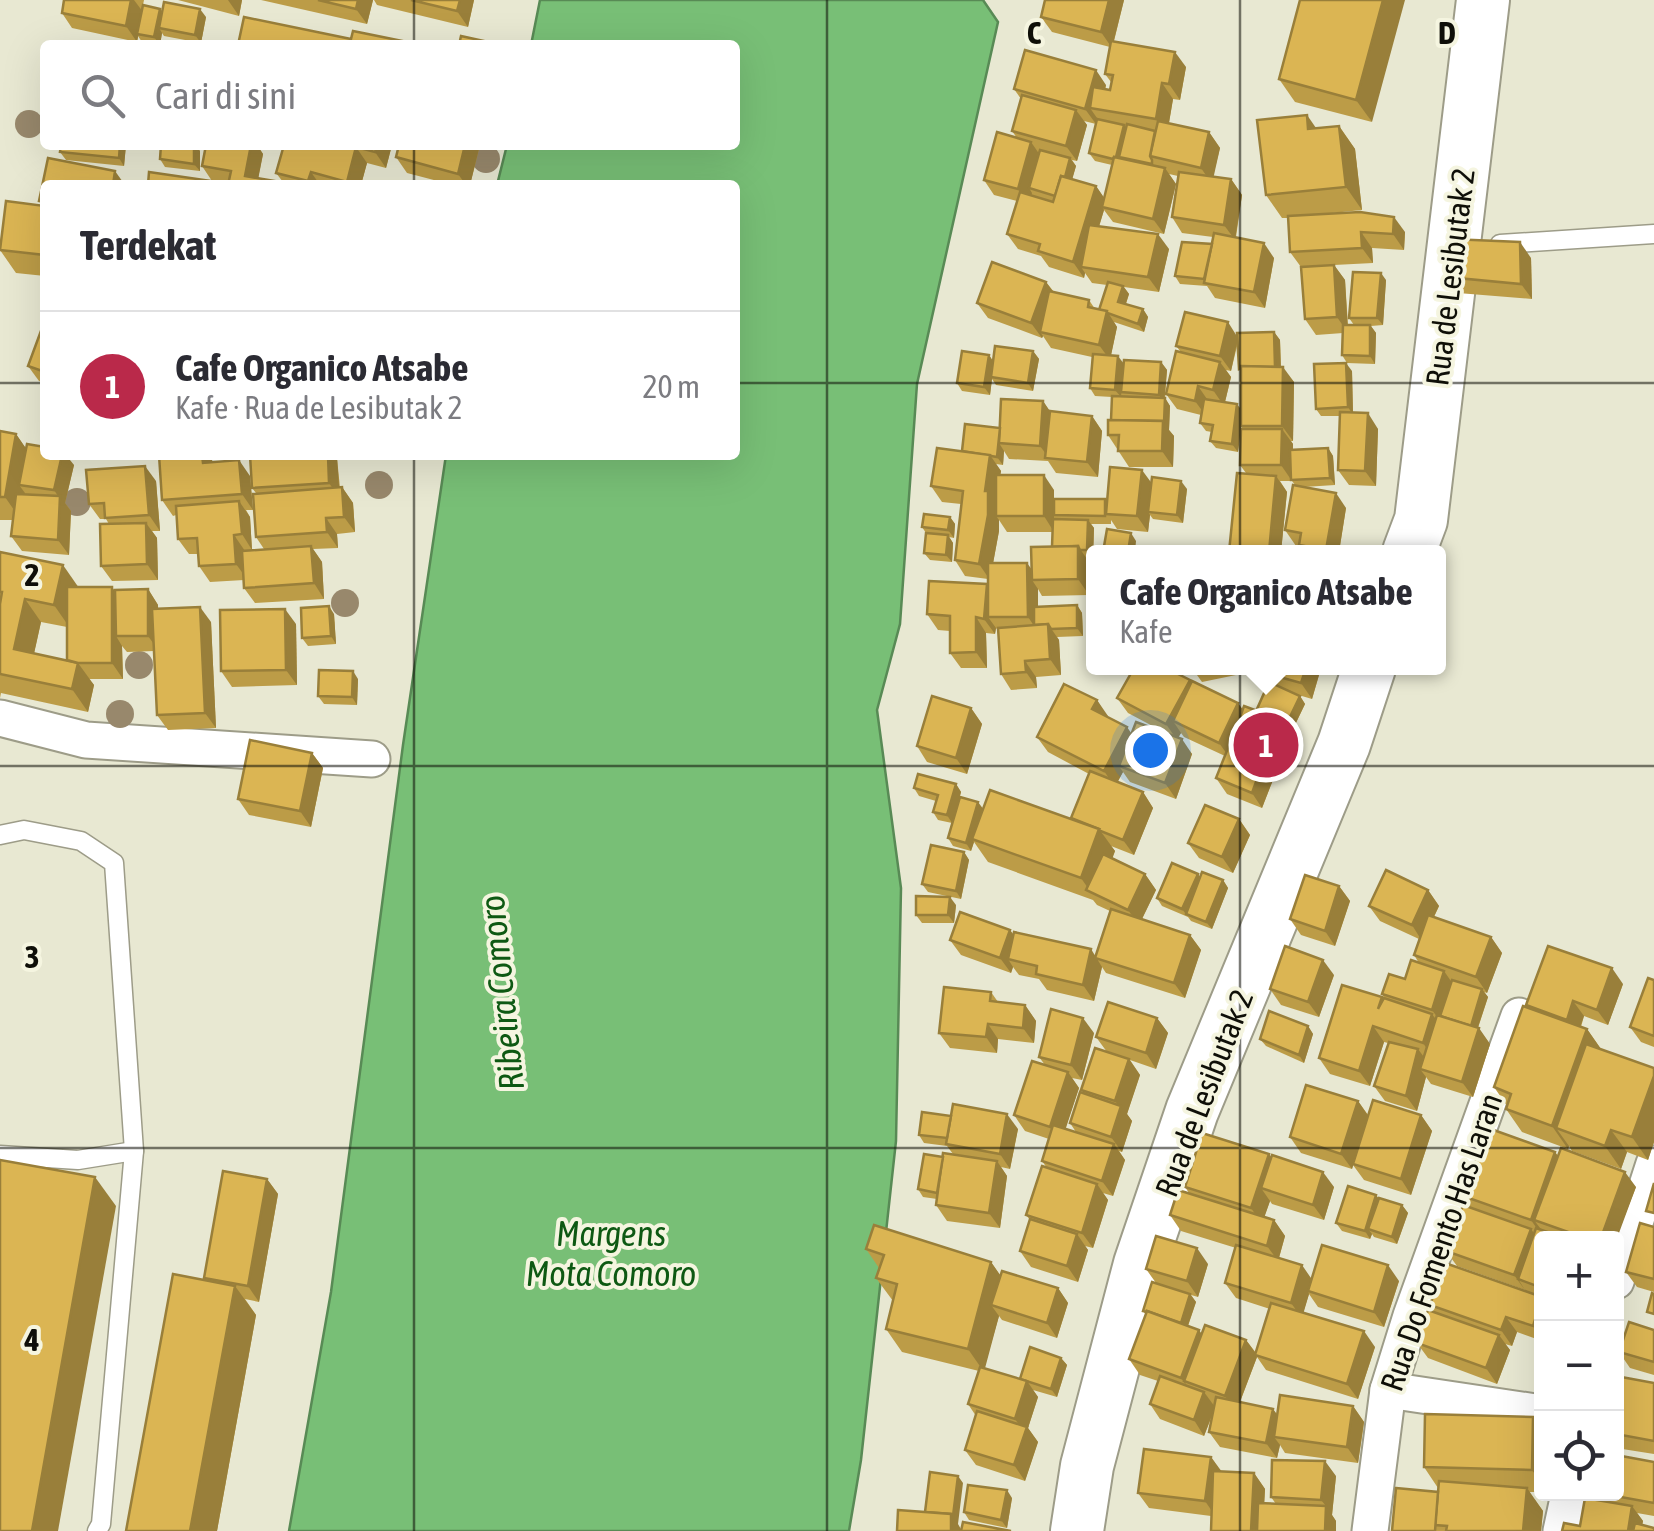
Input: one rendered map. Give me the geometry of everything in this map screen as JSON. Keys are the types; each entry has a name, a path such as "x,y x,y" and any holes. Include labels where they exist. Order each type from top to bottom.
{"main road":[{"name":"Rua de Lesibutak 2","path":"1411,545 1420,520 1482,0"},
{"name":"Rua de Lesibutak 2","path":"1077,1531 1088,1466 1140,1264 1192,1111 1344,744 1367,675"}],"street":[{"path":"0,718 86,740 372,759"},
{"name":"Rua Do Fomento Has Laran","path":"1370,1531 1388,1390 1410,1316 1518,1016"},
{"path":"1624,1257 1654,1164"},
{"path":"1388,1390 1534,1412"},
{"path":"1561,1531 1567,1501"}],"lane":[{"path":"1454,248 1654,234"},
{"path":"0,835 24,830 80,841 114,863 134,1151 100,1529"},
{"path":"0,1155 78,1160 134,1151"}],"water":[{"name":"Margens Mota Comoro","path":"540,0 983,0 998,22 917,384 900,624 877,710 901,888 896,1141 861,1460 849,1531 289,1531 331,1292 403,745 445,460 740,460 740,180 498,180 506,150 740,150 740,40 532,40"}],"building":[{"path":"64,0 131,0 126,26 62,13"},
{"path":"318,0 358,0 356,9"},
{"path":"411,0 460,0 457,11"},
{"path":"1045,0 1109,0 1101,32 1041,17"},
{"path":"1300,0 1383,0 1356,100 1279,79"},
{"path":"164,2 200,9 195,35 159,28"},
{"path":"143,5 160,9 154,37 137,34"},
{"path":"244,17 351,39 353,31 397,40 239,40"},
{"path":"1111,41 1175,52 1169,84 1162,83 1156,119 1090,108 1093,87 1110,90 1113,75 1105,74"},
{"path":"1025,50 1096,70 1085,109 1014,89"},
{"path":"1022,95 1076,110 1066,146 1012,131"},
{"path":"1307,115 1308,129 1339,126 1346,187 1266,195 1257,120"},
{"path":"1097,119 1124,125 1113,159 1089,153"},
{"path":"1158,121 1209,132 1201,168 1150,156"},
{"path":"1127,124 1155,131 1152,164 1119,157"},
{"path":"997,132 1031,142 1018,189 984,180"},
{"path":"60,150 120,150 119,158"},
{"path":"161,150 194,150 194,164 160,159"},
{"path":"205,150 250,150 245,176 269,180 229,180 231,171 202,166"},
{"path":"283,150 355,150 348,180 311,172 308,180 276,173"},
{"path":"398,150 464,150 458,174 396,157"},
{"path":"1040,150 1070,158 1055,196 1029,188"},
{"path":"1114,157 1165,168 1153,219 1102,207"},
{"path":"48,158 115,171 114,180 43,180"},
{"path":"149,172 204,180 148,180"},
{"path":"1179,172 1231,179 1224,225 1172,217"},
{"path":"1061,176 1096,186 1073,262 1038,251 1040,244 1007,234 1020,192 1053,202"},
{"path":"6,201 40,205 40,254 0,250"},
{"path":"1360,212 1394,217 1393,234 1361,232 1362,248 1290,252 1288,216"},
{"path":"1089,225 1158,234 1148,277 1081,267"},
{"path":"1214,233 1264,243 1254,292 1204,283"},
{"path":"1450,239 1520,242 1521,284 1447,277"},
{"path":"1182,242 1212,244 1204,279 1175,276"},
{"path":"992,262 1046,282 1031,323 977,303"},
{"path":"1334,265 1337,317 1305,319 1301,267"},
{"path":"1353,272 1381,273 1377,318 1349,318"},
{"path":"1108,282 1123,286 1118,302 1143,309 1138,324 1099,310"},
{"path":"1049,291 1089,300 1088,307 1107,311 1099,345 1040,332"},
{"path":"1185,312 1228,322 1220,356 1176,346"},
{"path":"1343,325 1370,325 1370,356 1342,355"},
{"path":"1274,332 1275,367 1239,369 1237,333"},
{"path":"40,334 40,370 28,366"},
{"path":"995,346 1033,351 1028,383 991,377"},
{"path":"962,351 989,355 984,387 957,383"},
{"path":"1176,351 1220,362 1213,390 1198,386 1195,401 1166,394"},
{"path":"1093,354 1118,356 1115,390 1090,388"},
{"path":"1124,360 1161,362 1159,395 1121,392"},
{"path":"1346,363 1348,407 1316,409 1314,364"},
{"path":"1241,366 1283,367 1282,426 1241,426"},
{"path":"1112,396 1165,398 1164,423 1111,420"},
{"path":"1001,399 1043,401 1040,446 999,443"},
{"path":"1204,399 1237,404 1232,444 1210,441 1213,425 1200,423"},
{"path":"1050,411 1092,416 1087,462 1045,458"},
{"path":"1340,412 1368,413 1365,471 1338,470"},
{"path":"1108,420 1163,421 1162,451 1118,451 1119,435 1108,435"},
{"path":"965,424 1000,428 997,457 962,451"},
{"path":"1241,429 1282,429 1281,465 1240,465"},
{"path":"0,431 16,434 5,497 0,497"},
{"path":"27,444 40,446 40,460 61,460 54,490 19,485"},
{"path":"937,448 990,455 985,491 988,515 979,564 955,560 963,491 931,486"},
{"path":"1328,448 1330,478 1291,480 1290,450"},
{"path":"159,460 239,460 242,494 162,500"},
{"path":"250,460 328,460 329,483 252,488"},
{"path":"145,466 149,515 105,518 104,503 89,504 86,470"},
{"path":"1110,467 1142,470 1137,516 1106,514"},
{"path":"1237,473 1276,476 1270,545 1230,545"},
{"path":"996,475 1044,475 1044,516 996,516"},
{"path":"1152,477 1181,481 1177,515 1148,512"},
{"path":"1293,485 1336,493 1327,545 1299,545 1301,533 1285,530"},
{"path":"342,487 344,517 326,518 327,532 256,537 253,494"},
{"path":"16,494 60,496 58,540 11,536"},
{"path":"1054,499 1105,499 1105,516 1054,515"},
{"path":"239,501 242,534 234,535 236,564 199,566 197,538 178,539 176,506"},
{"path":"924,514 950,517 948,530 922,527"},
{"path":"1053,519 1088,520 1086,550 1078,546 1052,547"},
{"path":"146,523 147,564 101,566 100,524"},
{"path":"1107,529 1131,533 1129,545 1104,545"},
{"path":"926,533 948,535 946,555 924,553"},
{"path":"311,546 314,583 244,588 242,551"},
{"path":"1078,546 1078,579 1032,580 1031,547"},
{"path":"0,552 63,565 54,605 25,599 14,649 78,663 72,689 0,674"},
{"path":"988,563 1027,563 1028,617 988,617"},
{"path":"929,581 987,584 984,619 976,617 976,652 950,653 950,616 927,614"},
{"path":"67,587 112,587 112,663 67,660"},
{"path":"148,589 148,636 116,636 115,590"},
{"path":"1077,605 1077,628 1034,625 1034,607"},
{"path":"329,606 331,636 302,638 301,608"},
{"path":"200,607 205,713 157,715 152,609"},
{"path":"285,609 286,670 221,671 220,610"},
{"path":"1048,624 1050,659 1025,661 1026,672 1001,674 998,628"},
{"path":"319,670 353,671 352,697 318,696"},
{"path":"1130,675 1180,675 1190,680 1166,724 1117,698"},
{"path":"1272,675 1304,675 1301,683"},
{"path":"1192,681 1238,703 1219,743 1173,721"},
{"path":"1269,682 1300,696 1287,723 1257,709"},
{"path":"1064,684 1097,700 1092,709 1127,727 1104,771 1037,737"},
{"path":"932,696 971,708 956,758 917,746"},
{"path":"1244,706 1279,719 1266,753 1232,740"},
{"path":"1136,722 1182,739 1165,783 1119,766"},
{"path":"250,740 312,753 300,811 238,799"},
{"path":"1230,743 1265,757 1252,793 1216,778"},
{"path":"1090,771 1143,792 1123,840 1071,818"},
{"path":"918,774 956,784 947,815 933,812 938,795 914,788"},
{"path":"990,790 1099,829 1081,878 972,839"},
{"path":"960,797 978,802 966,843 948,838"},
{"path":"1205,805 1239,819 1222,857 1188,843"},
{"path":"931,845 964,852 956,891 922,884"},
{"path":"1103,854 1145,874 1128,910 1086,890"},
{"path":"1172,863 1198,874 1182,909 1157,898"},
{"path":"1386,870 1428,890 1412,925 1369,906"},
{"path":"1202,872 1223,880 1206,922 1186,914"},
{"path":"1305,875 1339,886 1325,931 1290,919"},
{"path":"916,896 950,897 948,915 916,915"},
{"path":"1111,909 1190,935 1174,983 1095,958"},
{"path":"960,912 1010,930 1000,958 950,940"},
{"path":"1428,915 1491,937 1476,977 1414,955"},
{"path":"1014,932 1091,949 1083,985 1036,974 1037,966 1008,959"},
{"path":"1285,946 1323,960 1308,1002 1270,989"},
{"path":"1548,946 1612,968 1597,1010 1573,1001 1567,1020 1526,1005"},
{"path":"1411,960 1444,971 1432,1010 1382,994 1389,974 1405,979"},
{"path":"1648,978 1654,980 1654,1036 1630,1027"},
{"path":"1452,980 1482,989 1471,1026 1440,1016"},
{"path":"1342,985 1382,997 1378,1009 1384,998 1432,1014 1423,1043 1373,1026 1359,1071 1319,1058"},
{"path":"944,987 991,992 990,1001 1025,1005 1023,1028 988,1024 986,1037 939,1033"},
{"path":"1108,1002 1157,1018 1146,1053 1096,1037"},
{"path":"1523,1006 1587,1029 1552,1126 1506,1109 1511,1094 1494,1087"},
{"path":"1051,1009 1083,1018 1071,1065 1039,1057"},
{"path":"1269,1011 1308,1026 1299,1055 1260,1039"},
{"path":"1437,1015 1479,1028 1462,1082 1420,1069"},
{"path":"1389,1042 1418,1049 1406,1096 1374,1086"},
{"path":"1586,1044 1654,1068 1632,1137 1611,1130 1605,1146 1556,1128"},
{"path":"1095,1048 1129,1059 1115,1101 1081,1090"},
{"path":"1032,1061 1068,1072 1050,1127 1014,1115"},
{"path":"1306,1085 1358,1101 1341,1154 1290,1137"},
{"path":"1080,1092 1121,1106 1111,1137 1070,1123"},
{"path":"1373,1100 1421,1115 1401,1179 1353,1164"},
{"path":"953,1104 1007,1114 1000,1154 946,1144"},
{"path":"922,1112 951,1116 947,1138 919,1135"},
{"path":"1053,1125 1114,1144 1102,1181 1042,1161"},
{"path":"1488,1128 1555,1152 1531,1220 1463,1196"},
{"path":"1202,1133 1269,1154 1251,1208 1185,1187"},
{"path":"1561,1148 1625,1172 1604,1231 1565,1231 1534,1220"},
{"path":"943,1153 997,1161 989,1213 936,1205"},
{"path":"924,1154 943,1157 937,1193 918,1189"},
{"path":"1272,1155 1323,1172 1313,1205 1261,1188"},
{"path":"0,1160 95,1177 32,1531 0,1531"},
{"path":"1042,1166 1097,1184 1082,1233 1026,1215"},
{"path":"223,1171 267,1179 248,1286 204,1278"},
{"path":"1654,1183 1654,1213 1646,1211"},
{"path":"1348,1186 1376,1195 1365,1231 1336,1223"},
{"path":"1178,1190 1274,1220 1267,1246 1170,1215"},
{"path":"1379,1198 1402,1205 1392,1237 1368,1229"},
{"path":"1463,1205 1531,1229 1514,1275 1446,1251"},
{"path":"1030,1219 1077,1234 1067,1266 1020,1251"},
{"path":"1640,1223 1654,1227 1654,1279 1626,1272"},
{"path":"874,1225 991,1262 968,1349 886,1329 897,1284 876,1278 884,1255 866,1249"},
{"path":"1534,1234 1534,1285 1518,1279"},
{"path":"1156,1236 1197,1248 1187,1281 1146,1269"},
{"path":"1236,1245 1302,1265 1291,1303 1225,1283"},
{"path":"1322,1245 1388,1265 1374,1312 1308,1291"},
{"path":"1445,1263 1534,1294 1534,1323 1533,1326 1506,1317 1501,1330 1430,1305"},
{"path":"1002,1271 1058,1288 1047,1323 991,1305"},
{"path":"173,1274 235,1286 190,1531 126,1531"},
{"path":"1152,1282 1190,1294 1181,1323 1143,1311"},
{"path":"1654,1294 1654,1314 1647,1312"},
{"path":"1271,1303 1364,1331 1347,1384 1255,1355"},
{"path":"1428,1310 1499,1335 1486,1368 1417,1343"},
{"path":"1147,1311 1199,1330 1181,1378 1129,1359"},
{"path":"1629,1322 1654,1330 1654,1362 1624,1353"},
{"path":"1205,1325 1246,1340 1225,1396 1184,1381"},
{"path":"1030,1347 1061,1358 1051,1389 1020,1379"},
{"path":"980,1367 1027,1381 1015,1419 968,1404"},
{"path":"1160,1376 1204,1392 1194,1420 1150,1404"},
{"path":"1624,1377 1654,1383 1654,1441 1624,1435"},
{"path":"1280,1395 1353,1406 1347,1447 1274,1437"},
{"path":"1216,1397 1273,1409 1266,1443 1209,1432"},
{"path":"977,1411 1027,1427 1014,1465 965,1450"},
{"path":"1425,1414 1533,1417 1532,1470 1424,1467"},
{"path":"1144,1449 1211,1457 1205,1501 1138,1493"},
{"path":"1624,1456 1654,1462 1654,1503 1624,1498"},
{"path":"1272,1460 1325,1461 1321,1500 1271,1497"},
{"path":"1213,1471 1254,1473 1251,1531 1211,1531"},
{"path":"930,1472 958,1476 953,1516 925,1512"},
{"path":"1439,1481 1527,1488 1523,1531 1446,1531 1447,1526 1435,1525"},
{"path":"968,1485 1007,1490 1001,1520 964,1512"},
{"path":"1396,1488 1438,1492 1435,1531 1392,1531"},
{"path":"1584,1501 1632,1506 1628,1531 1562,1531 1564,1523 1580,1526"},
{"path":"1258,1503 1326,1506 1325,1531 1257,1531"},
{"path":"898,1510 951,1514 951,1531 897,1531"},
{"path":"963,1522 1011,1531 961,1531"},
{"path":"1635,1523 1654,1528 1654,1531 1633,1531"}],"place":[{"name":"Cafe Organico Atsabe","path":"1266,745"}],"water label":[{"name":"Ribeira Comoro","path":"501,993"}]}
